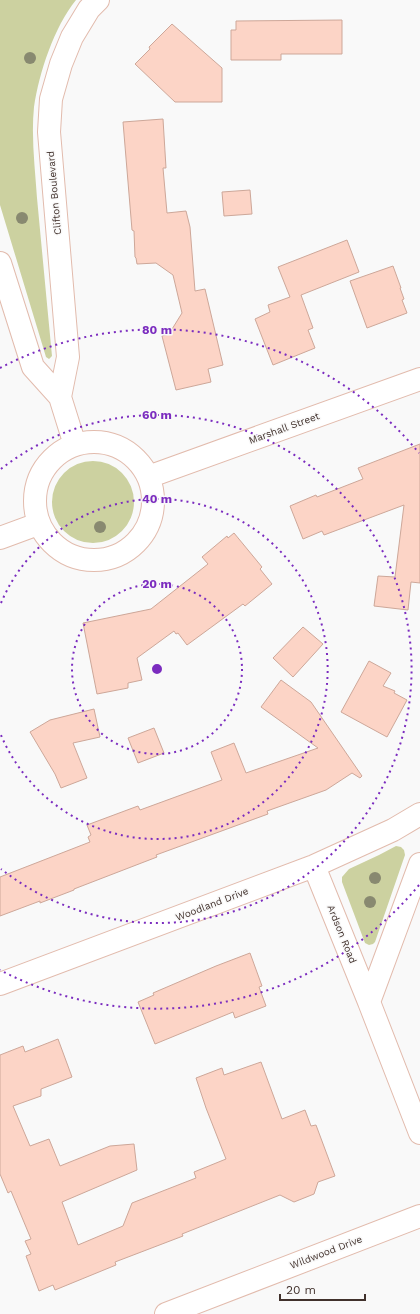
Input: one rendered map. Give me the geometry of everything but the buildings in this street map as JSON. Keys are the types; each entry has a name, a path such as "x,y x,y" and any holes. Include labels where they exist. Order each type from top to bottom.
{"street":[{"name":"Clifton Boulevard","path":"60,397 68,357 49,132 51,99 61,64 72,37 89,9 98,0"},
{"name":"Clifton Boulevard","path":"0,263 33,367 60,397 75,445"},
{"name":"Marshall Street","path":"148,477 420,379"},
{"path":"90,442 104,443 118,447 130,454 141,464 148,477 153,494 153,511 148,527 138,541 124,552 109,559 92,561 75,558 59,550 47,539 38,524 34,505 36,486 44,468 58,454 75,445 90,442"},
{"path":"0,538 38,524"},
{"name":"Woodland Drive","path":"0,984 314,866 393,830 420,814"},
{"path":"369,1002 420,864"},
{"name":"Ardson Road","path":"314,866 420,1133"},
{"name":"Wildwood Drive","path":"166,1314 420,1216"}],"green space":[{"path":"0,0 76,0 68,11 54,37 44,65 34,107 34,164 52,356 49,359 46,357 0,205"},
{"path":"93,461 109,464 122,473 131,486 134,502 131,518 122,531 109,540 93,543 77,540 64,531 55,518 52,502 55,486 64,473 77,464"},
{"path":"396,846 401,847 404,850 405,855 375,942 369,945 365,943 342,882 342,877 349,869"}]}
